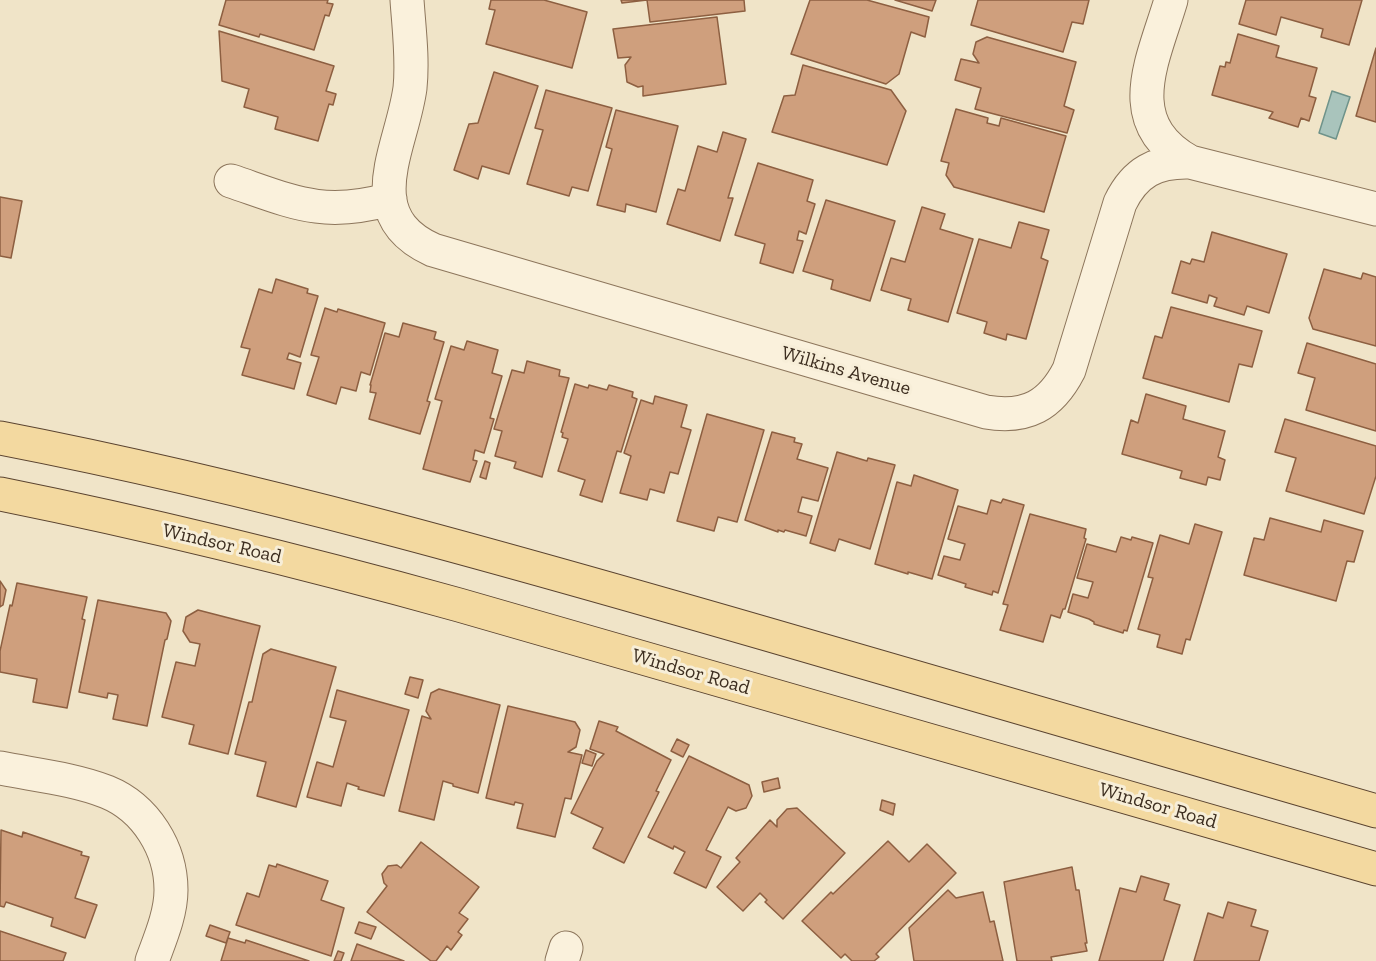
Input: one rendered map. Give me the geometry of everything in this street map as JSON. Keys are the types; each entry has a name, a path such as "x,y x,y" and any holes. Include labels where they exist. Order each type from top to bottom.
{"main road":[{"path":"0,438 225,485 414,534 1376,811"},
{"name":"Windsor Road","path":"0,494 197,537 329,569 1376,869"}],"street":[{"name":"Wilkins Avenue","path":"407,0 411,58 410,85 406,112 390,170 388,189 391,207 398,221 419,244 986,412 1003,415 1021,413 1038,406 1051,397 1062,384 1070,370 1120,203 1125,192 1143,174 1157,165 1173,161 1190,162 1376,209"},
{"path":"1171,0 1149,79 1147,107 1152,124 1161,140 1175,153 1190,162"},
{"path":"231,181 302,205 328,209 371,204 390,199"},
{"path":"0,768 91,786 110,793 127,803 155,832 164,851 171,891 168,913 152,961"}],"water":[{"path":"1332,91 1350,97 1336,139 1319,133"}],"building":[{"path":"226,0 328,0 327,3 333,4 329,16 325,15 314,50 219,25"},
{"path":"491,0 544,0 587,12 572,68 486,44 495,10 489,9"},
{"path":"621,0 647,0 622,3"},
{"path":"647,0 744,0 745,11 650,22"},
{"path":"810,0 867,0 929,17 925,37 911,32 899,74 886,84 791,54"},
{"path":"895,0 936,0 932,11"},
{"path":"978,0 1089,0 1083,24 1072,22 1063,52 971,25"},
{"path":"1246,0 1362,0 1349,45 1321,37 1323,29 1281,17 1276,35 1239,24"},
{"path":"717,17 726,84 643,96 643,86 638,87 627,82 625,65 631,57 618,58 613,29"},
{"path":"219,31 334,66 326,91 336,94 333,105 329,104 318,141 275,129 278,117 244,107 249,89 222,81"},
{"path":"1238,34 1279,46 1276,57 1317,68 1309,96 1316,98 1309,121 1301,118 1298,127 1269,118 1273,112 1212,95 1220,66 1225,67 1226,62 1230,63"},
{"path":"987,37 1076,62 1064,106 1074,110 1067,133 975,109 981,88 955,80 961,59 979,63 973,54 976,42"},
{"path":"1376,48 1376,122 1356,116"},
{"path":"803,65 891,90 906,111 887,165 772,132 784,96 795,95"},
{"path":"494,72 538,86 509,174 482,166 478,179 454,170 469,124 478,123"},
{"path":"546,90 612,108 588,191 572,187 569,196 527,184 543,130 535,128"},
{"path":"956,109 988,118 987,123 999,126 1001,118 1066,136 1044,212 954,187 946,175 949,163 941,161"},
{"path":"616,110 678,126 656,212 626,204 625,212 597,205 612,149 606,147"},
{"path":"723,132 746,139 728,198 733,198 720,241 667,224 678,189 685,191 698,146 717,152"},
{"path":"758,163 813,180 807,201 815,204 806,234 799,231 797,240 803,241 793,273 760,263 765,244 735,235"},
{"path":"0,197 22,201 11,258 0,256"},
{"path":"826,200 895,221 870,301 831,289 833,280 803,271"},
{"path":"922,207 945,214 940,229 973,239 948,322 908,310 911,299 881,290 891,258 905,262"},
{"path":"1019,222 1049,230 1041,258 1048,261 1026,339 1007,334 1006,340 984,333 987,322 957,313 979,239 1011,248"},
{"path":"1212,232 1287,254 1269,313 1247,306 1244,315 1214,306 1217,298 1209,295 1207,303 1172,293 1181,261 1190,264 1192,259 1204,262"},
{"path":"1324,269 1361,279 1363,273 1376,277 1376,346 1313,329 1309,318"},
{"path":"276,279 308,289 307,293 318,296 300,357 289,353 287,359 301,363 294,389 242,375 250,349 241,347 259,289 272,293"},
{"path":"1171,307 1262,331 1252,367 1239,364 1229,402 1143,378 1155,336 1162,338"},
{"path":"325,308 337,312 338,309 385,323 370,375 361,372 356,391 341,387 336,404 307,395 319,357 311,355"},
{"path":"403,323 436,332 434,339 444,342 420,434 369,419 376,393 370,392 370,385 385,333 399,337"},
{"path":"467,341 498,350 492,373 502,376 490,418 494,419 484,453 475,450 473,460 477,461 470,482 423,469 442,401 435,399 451,346 464,350"},
{"path":"1307,343 1376,364 1376,431 1306,410 1315,378 1298,373"},
{"path":"527,361 560,370 559,376 569,378 542,477 514,468 516,462 495,456 502,431 494,429 512,370 524,373"},
{"path":"575,384 607,390 609,385 633,392 632,397 637,399 621,452 617,451 602,502 580,495 585,480 558,471 568,439 562,437 561,432"},
{"path":"1146,394 1186,406 1183,419 1225,431 1218,457 1225,460 1220,480 1208,477 1206,485 1180,478 1182,471 1122,454 1131,420 1138,423"},
{"path":"655,396 687,405 681,427 691,430 678,474 670,472 664,493 650,489 647,500 620,493 631,456 624,453 641,400 653,404"},
{"path":"707,414 764,430 737,522 718,517 714,531 677,521"},
{"path":"1285,419 1376,446 1376,476 1364,514 1286,491 1296,458 1275,452"},
{"path":"772,432 795,438 794,442 802,444 797,459 828,468 818,501 802,497 798,512 812,516 806,536 785,530 784,532 778,530 778,532 745,520"},
{"path":"837,452 867,461 868,458 895,465 870,549 839,539 835,551 810,543"},
{"path":"485,461 490,463 486,479 480,477"},
{"path":"914,475 958,490 932,579 875,564 897,482 911,486"},
{"path":"1003,499 1024,505 998,593 993,591 992,595 965,587 966,584 938,575 944,556 960,560 965,544 948,539 958,506 987,514 991,500 1001,503"},
{"path":"1030,514 1086,529 1084,538 1086,539 1065,609 1060,618 1051,615 1043,642 1000,630 1008,605 1003,604"},
{"path":"1270,518 1321,532 1324,520 1363,531 1354,562 1347,561 1336,601 1244,575 1254,538 1264,540"},
{"path":"1195,524 1222,532 1190,640 1186,639 1182,654 1157,647 1160,635 1138,629 1153,578 1148,577 1160,535 1189,544"},
{"path":"1121,537 1131,540 1132,537 1153,543 1127,631 1124,630 1123,633 1094,624 1089,619 1068,612 1073,594 1088,598 1093,582 1077,578 1087,544 1116,552"},
{"path":"0,581 6,590 3,605 0,607"},
{"path":"17,583 87,597 82,619 85,620 67,708 33,702 37,679 0,672 0,651"},
{"path":"98,600 166,613 171,621 147,726 113,719 118,695 108,693 107,698 79,692"},
{"path":"198,610 260,626 228,754 189,744 194,725 162,717 176,662 195,666 200,644 190,642 183,631 186,617"},
{"path":"271,649 336,667 296,807 257,796 266,762 235,754 249,702 252,702 263,654"},
{"path":"410,677 423,680 418,698 405,694"},
{"path":"439,689 500,705 478,793 443,781 434,820 399,811 422,716 431,719 426,711 431,693"},
{"path":"337,690 409,710 384,796 358,789 359,787 347,783 341,806 307,797 317,762 333,767 346,721 330,717"},
{"path":"508,706 575,722 580,730 576,747 568,752 582,755 571,799 565,798 555,837 517,828 523,804 515,802 514,805 486,798"},
{"path":"599,721 618,727 616,731 671,760 656,791 659,792 624,863 593,848 603,828 571,813 597,761 604,754 590,749"},
{"path":"677,739 689,745 683,757 671,751"},
{"path":"586,750 596,754 592,766 582,763"},
{"path":"689,756 749,785 752,796 746,808 736,811 728,807 706,850 721,857 706,888 674,873 685,852 648,837"},
{"path":"778,778 780,788 764,792 762,782"},
{"path":"882,800 895,804 893,815 880,810"},
{"path":"797,808 845,853 783,919 765,902 767,900 760,893 743,911 717,887 740,862 736,858 770,820 777,827 777,820 787,809"},
{"path":"1,830 22,837 23,832 82,852 81,855 89,857 75,898 97,905 85,938 51,926 53,918 6,902 4,907 0,906"},
{"path":"888,841 909,862 927,844 956,873 876,954 879,957 874,961 852,961 845,954 841,958 802,921"},
{"path":"421,842 479,887 459,913 468,919 458,932 462,935 451,950 447,946 436,961 431,961 367,912 387,886 382,874 388,866 397,865 401,868"},
{"path":"277,864 328,881 321,900 344,908 331,956 236,925 247,893 259,897 269,865 276,867"},
{"path":"1072,867 1076,890 1079,890 1087,951 1051,957 1052,961 1017,961 1004,882"},
{"path":"1141,876 1169,884 1164,900 1180,905 1163,961 1099,961 1120,888 1136,892"},
{"path":"948,890 956,898 983,892 990,922 994,921 1003,961 914,961 909,928"},
{"path":"1228,902 1256,910 1251,926 1268,931 1259,961 1194,961 1208,913 1223,918"},
{"path":"359,922 376,927 371,939 355,933"},
{"path":"210,925 230,932 226,943 206,936"},
{"path":"0,931 66,953 63,961 0,961"},
{"path":"228,938 245,943 246,940 309,961 221,961"},
{"path":"357,944 404,961 351,961"},
{"path":"338,951 344,953 341,961 334,961"}]}
